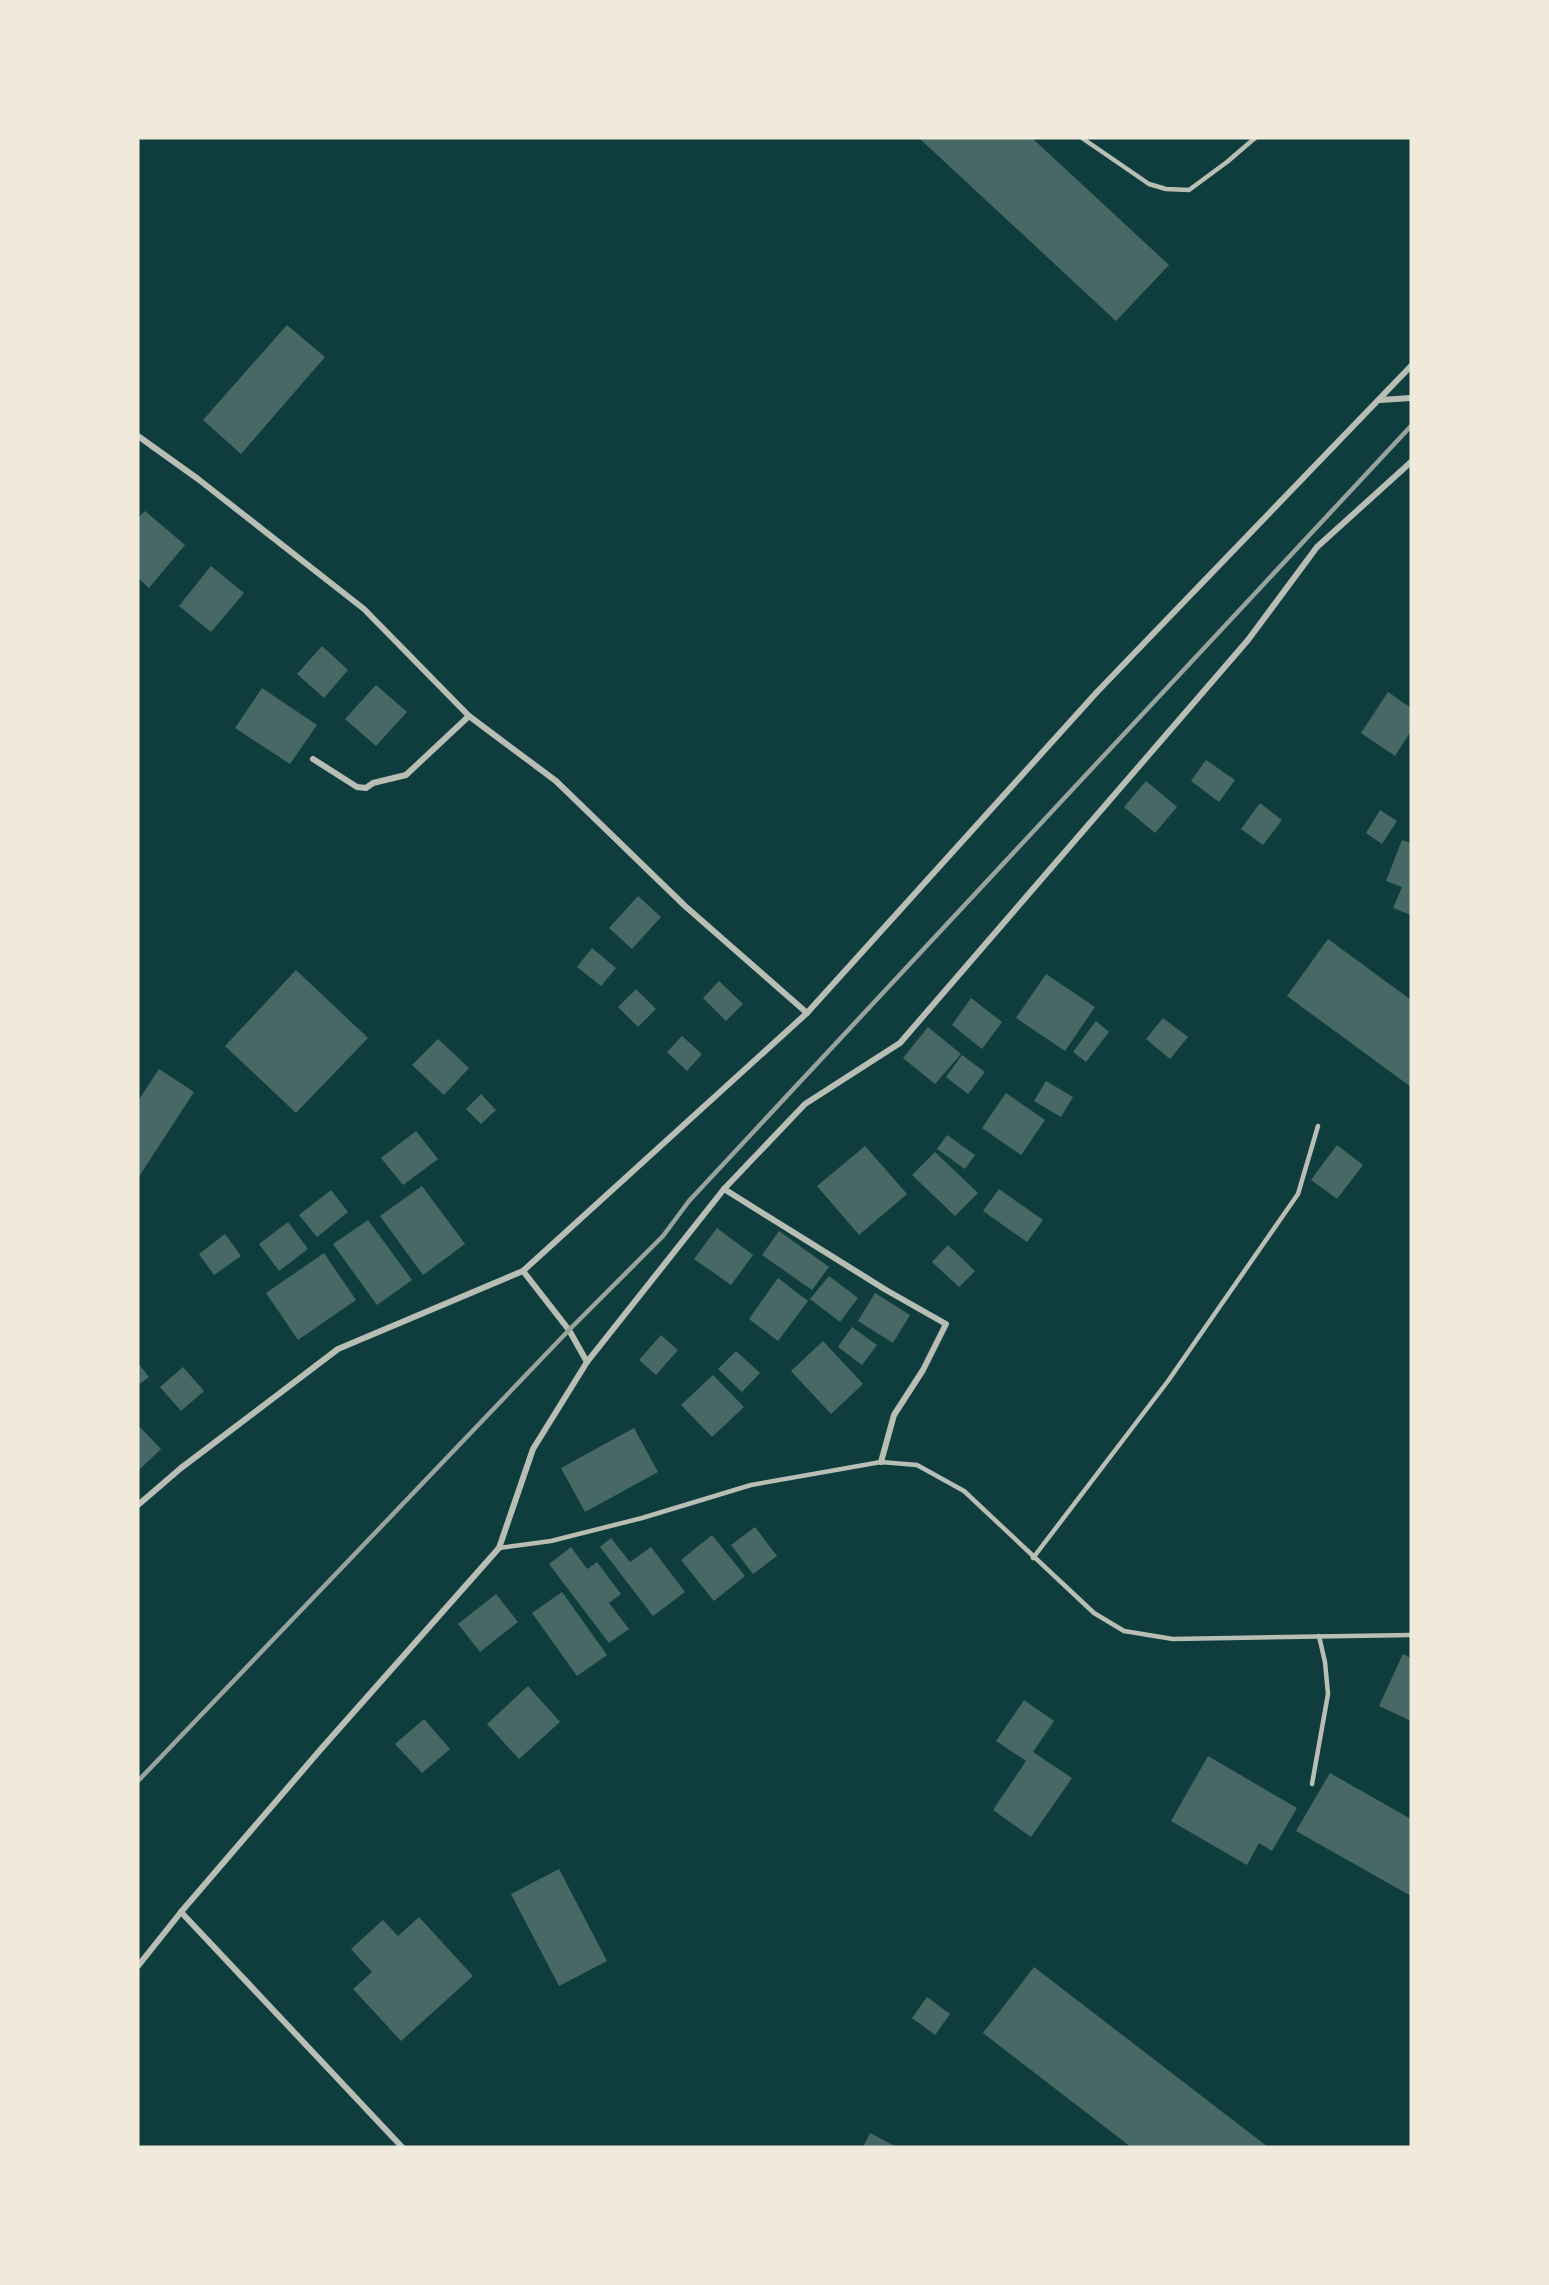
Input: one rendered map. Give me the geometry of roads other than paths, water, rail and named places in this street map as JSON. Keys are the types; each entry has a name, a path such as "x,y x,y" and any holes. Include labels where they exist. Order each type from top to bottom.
{"street":[{"path":"138,1505 181,1468 338,1349 524,1271 807,1013 1097,692 1411,366"},
{"path":"1380,400 1411,398"},
{"path":"138,436 198,479 364,609 469,716 556,781 685,906 807,1013"},
{"path":"138,1966 412,1645 499,1548 532,1449 587,1362 724,1189 804,1104 900,1043 1248,640 1317,547 1411,462"},
{"path":"313,759 357,787 366,788 373,783 406,775 469,716"},
{"path":"724,1189 886,1290 946,1324 923,1370 894,1415 881,1462"},
{"path":"524,1271 569,1330 587,1362"},
{"path":"182,1912 402,2147"}],"lane":[{"path":"1082,138 1149,184 1166,189 1189,190 1255,138"},
{"path":"1033,1558 1168,1381 1298,1194 1318,1126"},
{"path":"499,1548 550,1541 642,1518 751,1485 881,1462 917,1466 964,1491 1094,1613 1125,1631 1173,1639 1411,1635"},
{"path":"1312,1784 1328,1694 1325,1662 1319,1636"}],"railway":[{"path":"138,1781 569,1330 663,1236 689,1201 1411,426"}]}
